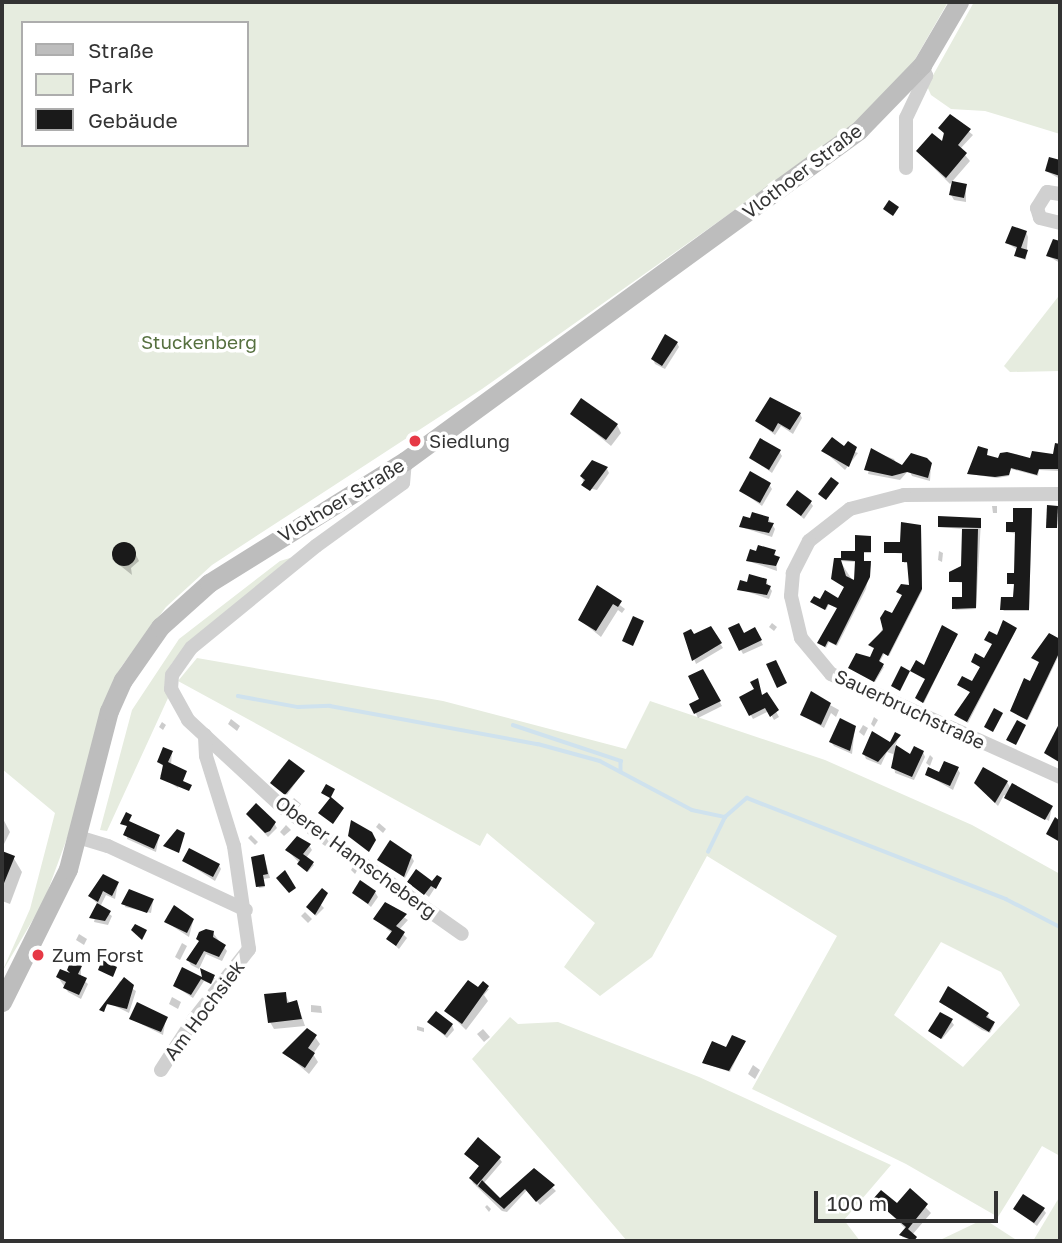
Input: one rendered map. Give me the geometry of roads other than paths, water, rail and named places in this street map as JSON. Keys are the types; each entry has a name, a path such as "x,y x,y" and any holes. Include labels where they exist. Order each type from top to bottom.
{"main road":[{"name":"Vlothoer Straße","path":"2,1000 49,911 78,837 109,711 123,680 160,627 209,583 405,461 859,130 922,65 959,2"}],"street":[{"path":"906,168 906,118 926,76 922,65"},
{"path":"1060,194 1047,192 1037,208 1040,218 1060,223"},
{"name":"Oberer Hamscheberg","path":"405,461 403,483 217,624 179,662 171,689 176,705 282,807 462,933"},
{"name":"Sauerbruchstraße","path":"1060,494 904,495 850,509 810,541 793,573 791,596 801,638 831,674 1060,777"},
{"name":"Am Hochsiek","path":"161,1070 194,1019 242,962 250,937 205,735"},
{"path":"78,837 108,846 246,910"}],"waterway":[{"path":"238,696 298,707 330,706 538,744 600,761 692,810 725,817 747,798 1006,899 1060,927"},
{"path":"513,725 621,761 621,772"},
{"path":"708,852 725,817"}],"place":[{"name":"Siedlung","path":"415,441"},
{"name":"Zum Forst","path":"38,955"}],"park label":[{"name":"Stuckenberg","path":"199,342"}]}
